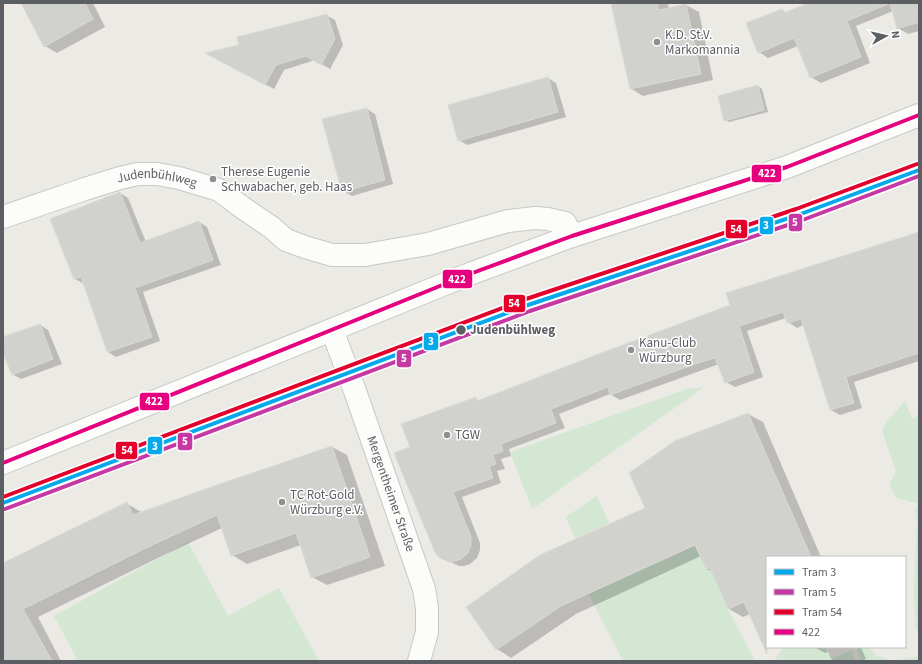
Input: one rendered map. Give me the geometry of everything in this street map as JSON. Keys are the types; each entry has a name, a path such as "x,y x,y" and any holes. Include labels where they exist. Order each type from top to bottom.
{"main road":[{"path":"3,463 466,275 572,236 787,167 919,115"},
{"name":"Judenbühlweg","path":"3,217 120,178 138,174 157,174 179,178 219,190 271,227 286,240 332,255 365,255 428,244 508,221 535,218 565,223 572,236"},
{"name":"Mergentheimer Straße","path":"332,330 355,391 424,589 427,608 427,632 419,661"}],"green space":[{"path":"704,387 532,509 510,452 687,389"},
{"path":"905,401 912,419 919,414 919,504 897,498 889,485 896,471 882,431 886,423"},
{"path":"597,496 609,523 575,539 566,517"},
{"path":"919,506 919,634 916,629 914,593 917,520 915,508"},
{"path":"188,542 228,616 279,588 319,661 78,661 54,616"},
{"path":"695,545 706,569 717,565 718,587 755,661 623,661 588,593"},
{"path":"783,648 826,648 831,659 852,650 855,661 774,661"},
{"path":"856,648 870,648 876,656 893,661 861,661"},
{"path":"919,656 919,661 893,661"}],"building":[{"path":"21,3 85,3 93,19 44,47"},
{"name":"K.D. St.V. Markomannia","path":"611,3 657,3 659,10 686,4 701,74 630,89"},
{"path":"808,3 888,4 847,21 861,57 810,78 794,38 758,53 746,23 782,9 784,13"},
{"path":"890,3 919,3 919,22 897,29"},
{"path":"327,14 335,39 321,65 306,56 276,65 265,85 205,53 239,45 237,37"},
{"path":"548,77 558,112 458,141 448,105"},
{"path":"758,85 764,110 724,121 718,96"},
{"path":"367,108 385,180 342,192 322,119"},
{"path":"120,192 140,243 199,221 213,260 135,288 152,337 107,352 81,277 74,279 50,219"},
{"path":"919,232 919,353 846,377 854,403 830,410 801,319 787,323 783,312 739,326 754,372 725,383 715,358 610,395 608,387 551,409 556,423 501,444 503,451 493,455 496,464 489,466 493,478 453,492 471,537 471,545 468,553 461,559 449,562 440,558 436,554 394,453 410,447 401,424 476,397 477,401 730,305 726,293"},
{"path":"40,324 53,359 12,375 3,353 3,337"},
{"path":"748,413 811,556 766,556 767,654 744,602 728,609 710,568 706,569 695,545 561,606 496,650 466,607 540,555 645,508 629,473 675,441"},
{"path":"332,446 370,557 311,578 296,533 231,556 217,515 148,547 23,609 52,661 3,661 3,563 127,502 133,515"}],"tram line":[{"name":"54","path":"3,497 526,299 796,209 917,164"},
{"name":"3","path":"3,503 528,305 798,215 919,170"},
{"name":"5","path":"5,509 530,311 800,221 919,176"}],"transit line":[{"name":"422","path":"3,463 467,275 572,236 787,167 919,115"}],"place":[{"name":"K.D. St.V. Markomannia","path":"657,42"},
{"name":"Therese Eugenie Schwabacher, geb. Haas","path":"213,179"},
{"name":"Judenbühlweg","path":"461,330"},
{"name":"Kanu-Club Würzburg","path":"631,350"},
{"name":"TGW","path":"447,435"},
{"name":"TC Rot-Gold Würzburg e.V.","path":"282,502"}]}
